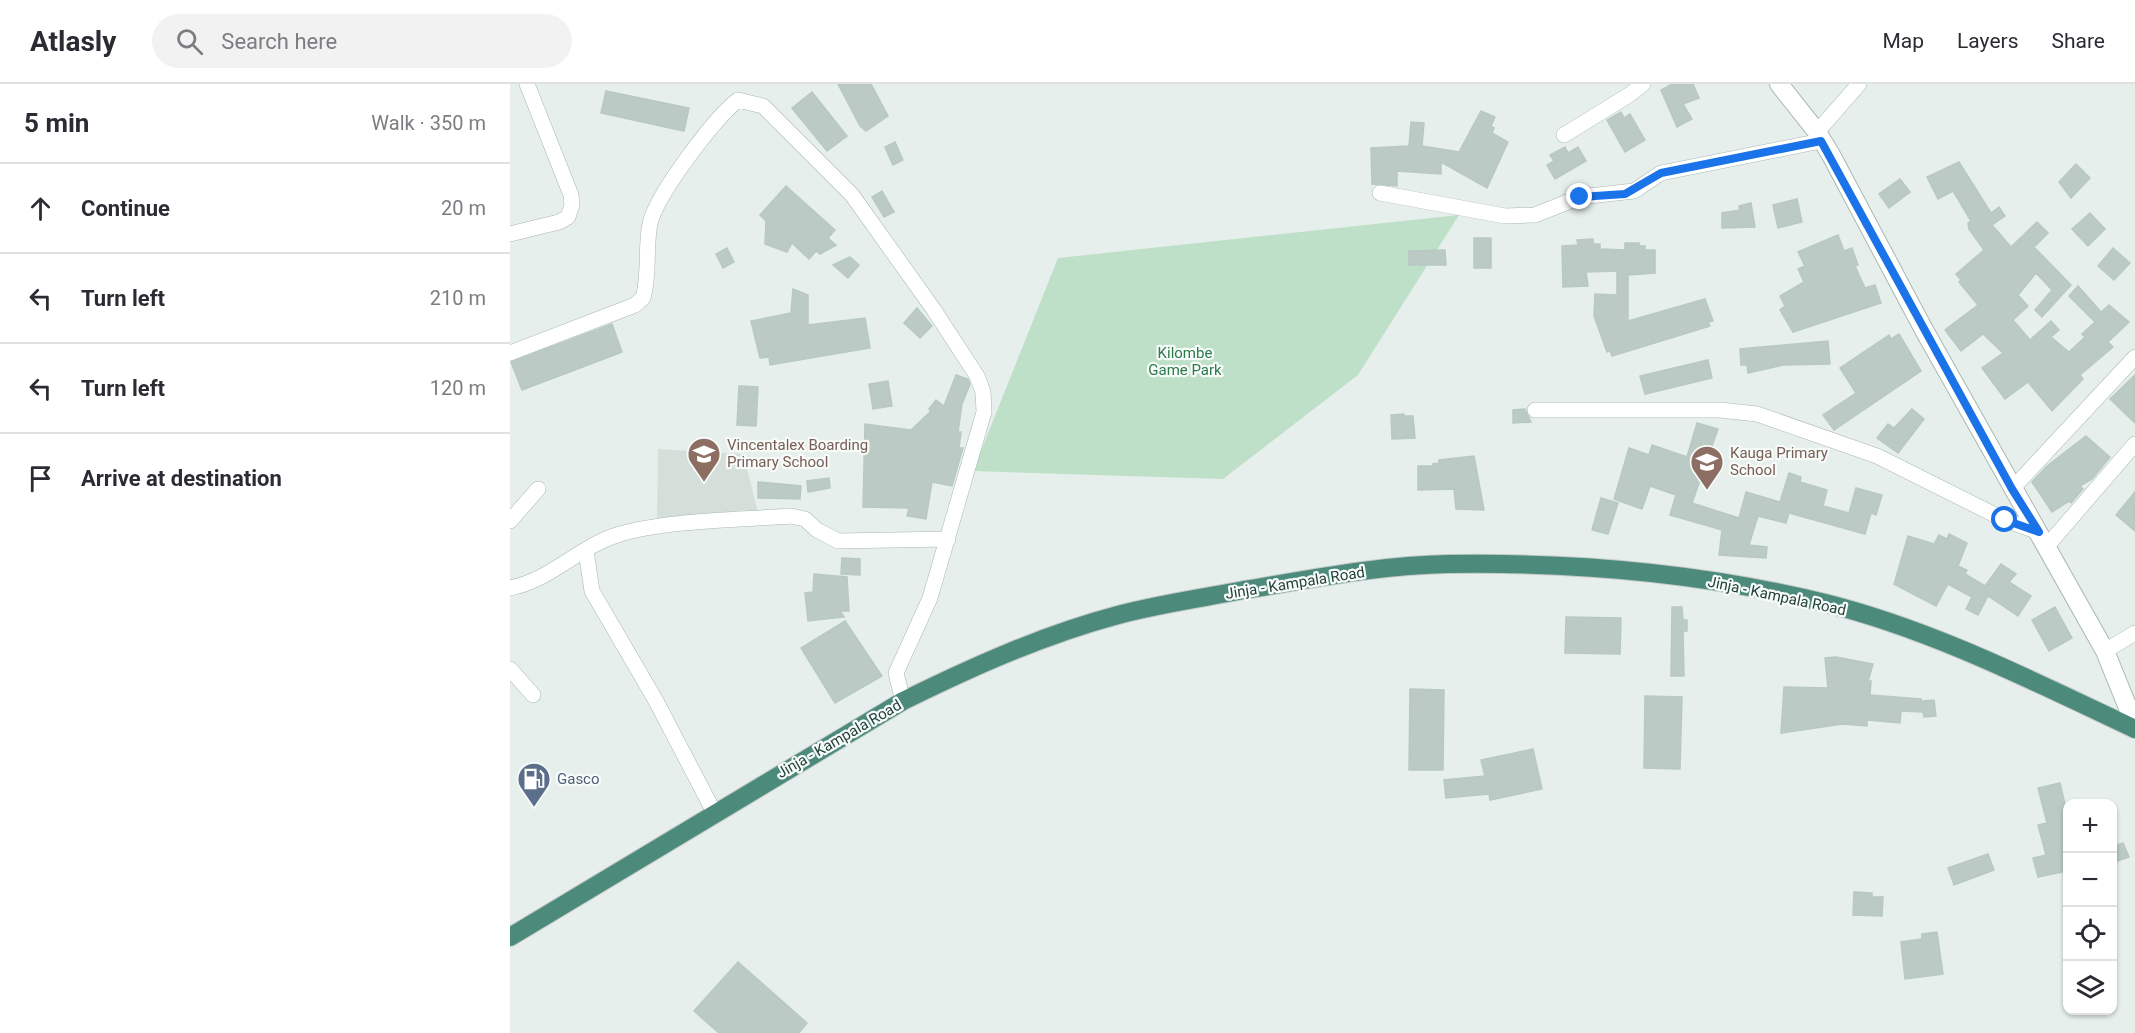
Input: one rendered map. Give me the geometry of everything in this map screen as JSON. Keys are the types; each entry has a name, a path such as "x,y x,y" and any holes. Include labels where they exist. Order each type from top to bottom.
{"highway":[{"name":"Jinja - Kampala Road","path":"510,937 714,812 903,701 960,673 1031,644 1118,615 1282,584 1447,564 1642,571 1742,586 1827,604 1902,627 2010,670 2135,727"}],"street":[{"path":"510,234 559,222 568,217 572,205 568,186 527,84"},
{"path":"1564,135 1643,84"},
{"path":"1779,84 1819,136 2012,489 2043,539 2104,651 2135,727"},
{"path":"1380,193 1505,216 1535,215 1580,197 1634,191 1661,173 1819,136 1859,84"},
{"path":"510,353 635,305 643,298 652,217 690,153 727,108 738,100 763,106 852,195 934,310 977,376 984,392 984,412 930,598 896,674 903,701"},
{"path":"2012,489 2135,357"},
{"path":"1535,410 1701,409 1757,414 1877,456 2043,539"},
{"path":"2043,539 2135,444"},
{"path":"510,521 538,489"},
{"path":"510,588 542,576 616,535 646,529 791,516 805,519 817,530 838,541 948,539"},
{"path":"586,551 592,591 656,701 714,812"},
{"path":"2104,651 2135,633"},
{"path":"510,669 533,695"}],"shaded area":[{"name":"Vincentalex Boarding Primary School","path":"658,449 743,454 758,512 657,523"}],"green space":[{"name":"Kilombe Game Park","path":"1459,215 1358,375 1223,479 973,471 1058,258"}],"building":[{"path":"838,84 871,84 888,116 866,131 860,126"},
{"path":"1672,84 1693,84 1699,98 1683,104 1692,119 1677,127 1661,90"},
{"path":"606,91 689,108 684,131 601,113"},
{"path":"812,92 847,136 827,151 792,108"},
{"path":"1481,111 1495,117 1491,126 1494,128 1492,133 1508,142 1487,188 1441,162 1441,174 1397,171 1397,186 1372,184 1371,148 1409,146 1411,122 1424,123 1422,146 1459,152"},
{"path":"1621,112 1624,118 1630,114 1645,140 1625,152 1607,120"},
{"path":"895,142 903,160 893,165 885,147"},
{"path":"1565,147 1568,153 1578,147 1586,161 1555,179 1547,165 1554,161 1550,155"},
{"path":"1959,162 1991,213 1999,207 2005,216 1992,225 2011,247 2037,222 2048,233 2034,247 2071,285 2042,317 2035,310 2052,290 2036,273 2018,295 2028,306 2013,320 2030,340 2051,321 2059,330 2051,337 2069,352 2085,337 2082,334 2095,322 2069,296 2078,286 2101,312 2109,305 2129,322 2108,342 2113,347 2080,375 2083,379 2052,411 2028,382 2005,399 1982,368 2003,353 1983,334 1961,351 1945,330 1978,305 1959,282 1961,280 1956,274 1984,250 1969,229 1968,223 1971,221 1953,191 1938,199 1927,177"},
{"path":"2076,164 2090,178 2071,198 2059,182"},
{"path":"1900,179 1910,192 1889,208 1879,194"},
{"path":"786,186 835,230 828,238 836,245 820,254 816,251 809,259 792,243 787,252 765,244 766,221 760,215"},
{"path":"882,191 894,212 884,217 872,197"},
{"path":"1797,199 1802,222 1778,228 1773,205"},
{"path":"1751,203 1755,227 1722,228 1722,213 1740,210 1739,206"},
{"path":"2090,213 2105,229 2088,246 2072,229"},
{"path":"1838,235 1844,251 1852,248 1858,265 1855,266 1865,288 1875,285 1881,303 1793,332 1780,310 1785,306 1780,296 1804,282 1798,269 1805,266 1798,252"},
{"path":"1474,238 1491,238 1491,268 1474,268"},
{"path":"1593,239 1593,244 1600,244 1600,249 1625,250 1625,243 1639,243 1639,246 1645,246 1645,250 1655,250 1655,273 1628,275 1628,321 1705,299 1713,321 1708,322 1710,326 1612,356 1610,350 1607,352 1594,316 1595,294 1617,295 1617,271 1586,272 1588,286 1563,287 1562,246 1578,245 1577,240"},
{"path":"727,248 734,262 723,268 716,254"},
{"path":"2113,248 2130,263 2114,280 2098,266"},
{"path":"1445,250 1446,265 1409,265 1409,251"},
{"path":"850,257 859,265 848,278 833,265"},
{"path":"793,289 808,295 808,325 865,318 870,348 770,365 769,357 760,358 751,321 791,313"},
{"path":"917,308 932,326 920,338 904,323"},
{"path":"612,324 622,352 522,390 511,362"},
{"path":"1899,334 1921,371 1834,430 1823,415 1856,393 1840,368 1889,335 1891,339"},
{"path":"1828,341 1830,364 1783,365 1748,373 1747,365 1741,365 1740,349"},
{"path":"1708,360 1712,378 1645,394 1640,376"},
{"path":"956,375 968,379 970,384 962,404 958,432 961,432 959,448 963,448 952,486 932,482 926,519 907,516 909,508 863,507 865,424 911,430 931,411 929,409 936,400 944,406"},
{"path":"2135,375 2135,423 2110,399"},
{"path":"888,381 892,406 873,409 869,384"},
{"path":"739,386 758,387 756,426 737,425"},
{"path":"1525,409 1531,422 1513,423 1513,410"},
{"path":"1912,409 1924,419 1898,453 1877,438 1888,424 1894,428"},
{"path":"1404,414 1404,416 1413,416 1415,438 1392,439 1391,415"},
{"path":"1697,423 1718,429 1692,503 1739,518 1746,492 1780,502 1789,473 1801,477 1800,482 1827,490 1823,506 1849,513 1856,488 1882,495 1876,515 1871,513 1865,534 1789,513 1786,523 1758,516 1749,545 1767,547 1766,558 1719,555 1722,530 1670,515 1676,495 1650,486 1642,509 1614,499 1629,448 1649,455 1652,445 1687,457"},
{"path":"2086,436 2110,457 2092,479 2080,486 2083,489 2071,503 2069,501 2052,512 2032,482 2047,466"},
{"path":"1474,456 1484,510 1456,509 1454,489 1418,490 1418,466 1433,466 1439,463 1439,460"},
{"path":"829,478 830,488 808,492 807,481"},
{"path":"758,482 801,486 800,499 758,498"},
{"path":"2135,492 2135,531 2116,515"},
{"path":"1601,498 1618,503 1608,534 1592,530"},
{"path":"1949,534 1967,543 1958,566 1967,570 1965,574 1985,586 2001,564 2016,574 2009,582 2031,596 2018,616 1988,596 1978,615 1966,609 1972,597 1948,584 1936,606 1894,584 1908,536 1934,544 1939,535 1947,539"},
{"path":"842,558 860,559 860,575 841,574"},
{"path":"814,574 847,577 849,611 840,611 844,617 808,621 805,593 813,592"},
{"path":"1672,607 1682,607 1683,620 1687,620 1687,631 1683,631 1684,676 1671,676"},
{"path":"2055,607 2072,638 2049,651 2032,620"},
{"path":"1566,617 1621,618 1620,654 1565,653"},
{"path":"845,621 882,676 835,703 801,648"},
{"path":"1836,657 1873,664 1868,681 1871,681 1870,695 1921,699 1921,701 1934,700 1936,716 1924,717 1923,712 1901,711 1900,723 1867,720 1867,726 1842,724 1781,733 1784,687 1828,688 1825,658"},
{"path":"1410,689 1444,690 1443,770 1409,770"},
{"path":"1645,696 1682,697 1680,769 1644,768"},
{"path":"1533,749 1542,789 1490,800 1489,794 1446,798 1444,780 1485,776 1481,760"},
{"path":"2060,783 2064,799 2063,872 2038,877 2033,858 2046,855 2038,825 2047,823 2038,788"},
{"path":"2123,843 2129,857 2117,861 2117,845"},
{"path":"1988,854 1994,870 1954,885 1948,868"},
{"path":"1854,892 1872,893 1872,897 1883,897 1882,916 1853,915"},
{"path":"1937,932 1943,974 1905,979 1901,942 1922,939 1922,934"},
{"path":"738,962 807,1023 799,1033 719,1033 694,1011"}],"place":[{"name":"Vincentalex Boarding Primary School","path":"704,483"},
{"name":"Kauga Primary School","path":"1707,491"},
{"name":"Gasco","path":"534,808"}],"route":[{"path":"1580,197 1625,194 1634,191 1650,178 1661,173 1821,141 1831,155 2012,489 2039,532 2005,520"}]}
